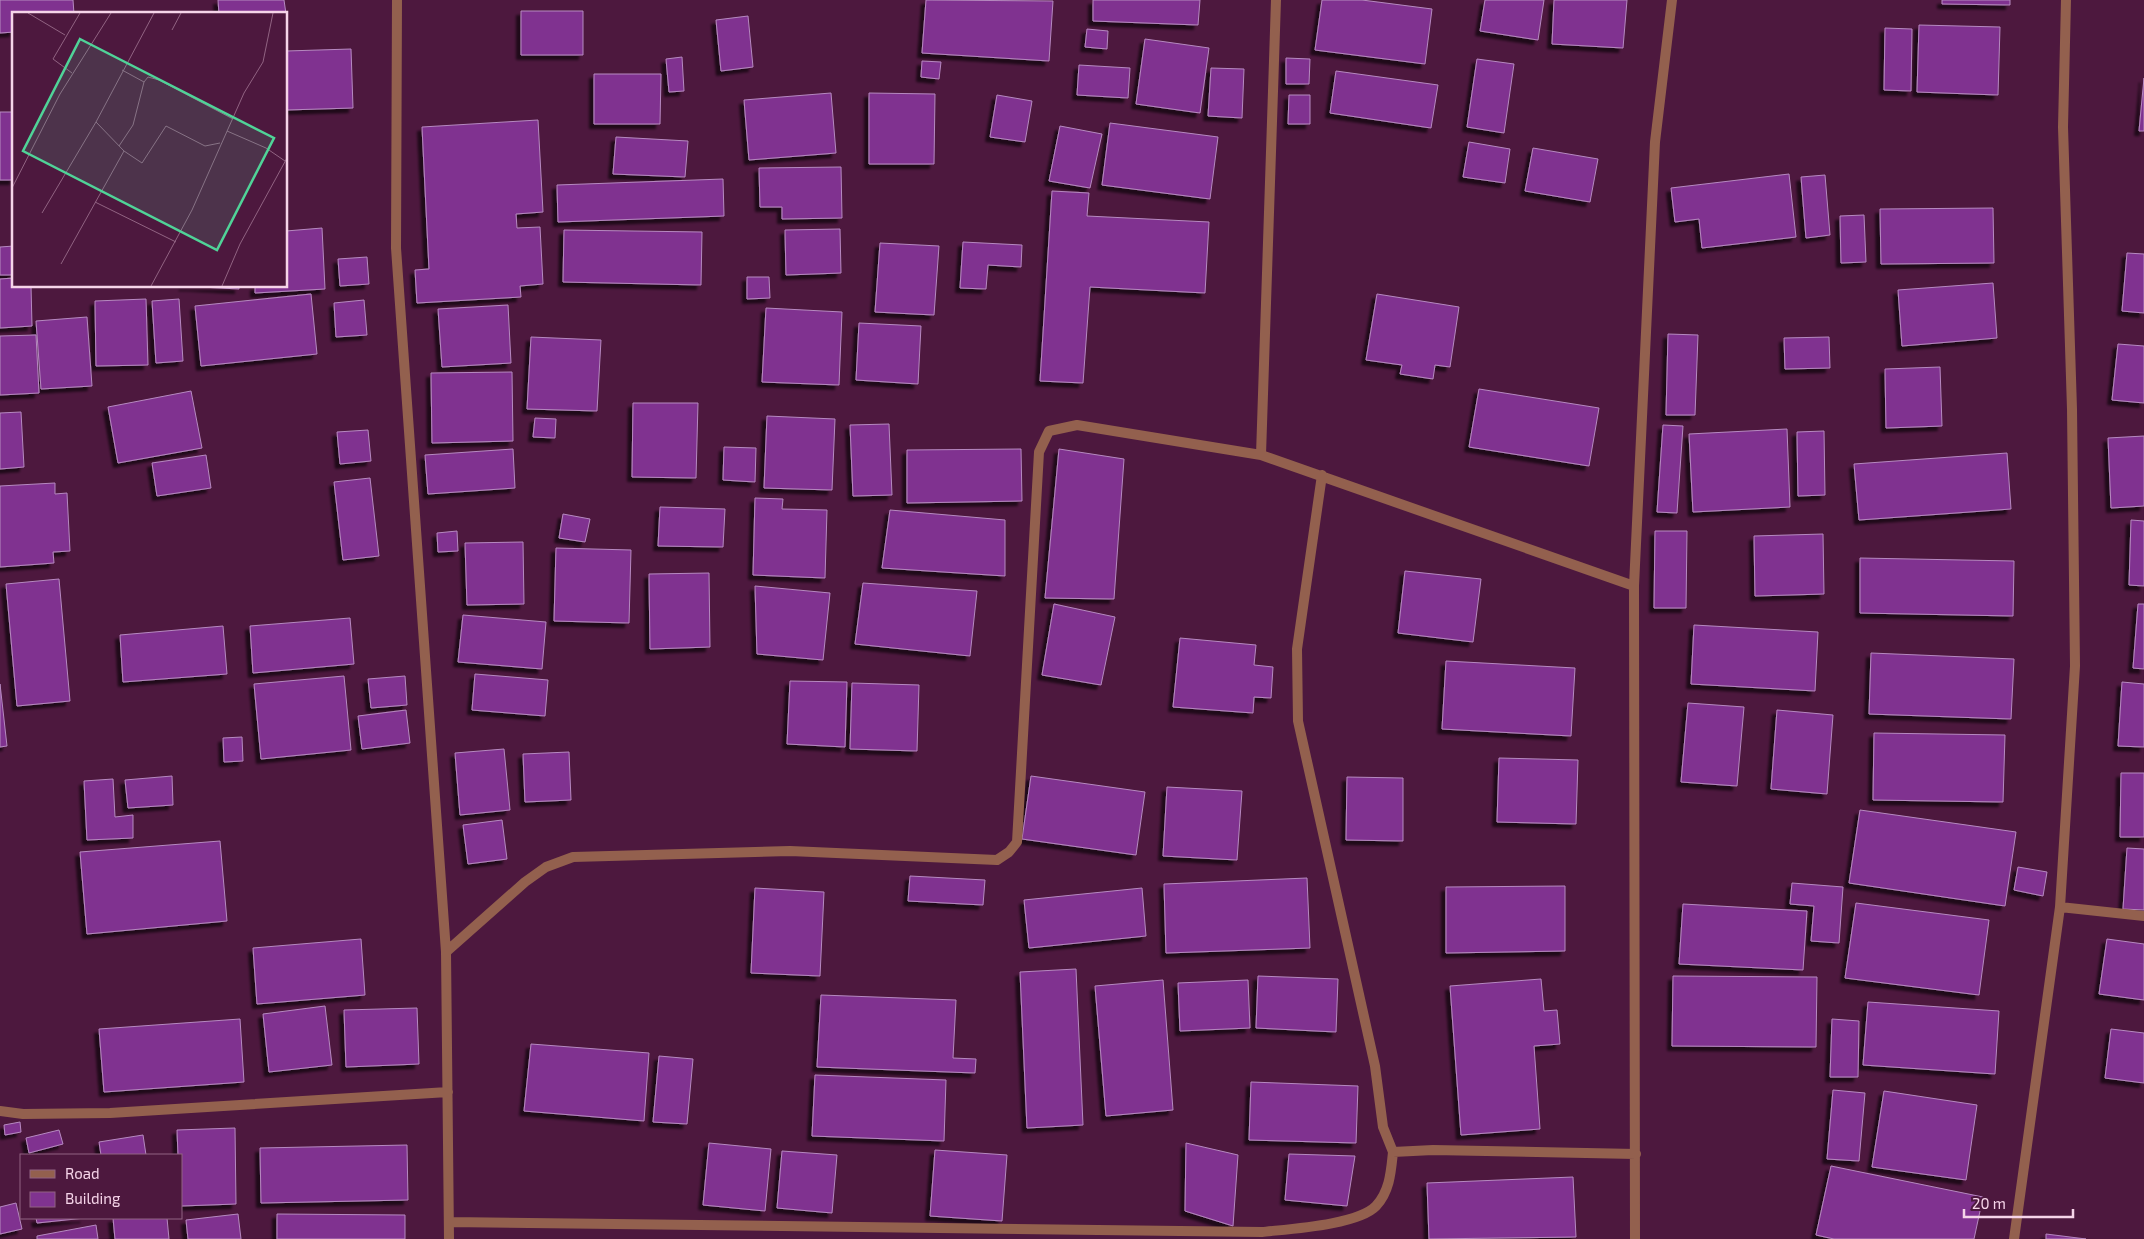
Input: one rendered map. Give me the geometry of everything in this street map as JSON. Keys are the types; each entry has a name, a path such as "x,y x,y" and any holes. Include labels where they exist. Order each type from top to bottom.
{"street":[{"path":"397,0 396,248 446,952 449,1239"},
{"path":"1261,454 1276,0"},
{"path":"1634,1239 1636,1154 1634,586 1655,142 1672,0"},
{"path":"2014,1239 2060,907 2074,666 2072,409 2063,127 2066,0"},
{"path":"446,952 525,882 546,867 573,857 790,851 997,860 1009,852 1017,842 1039,452 1049,431 1077,425 1261,454 1634,586"},
{"path":"449,1222 1262,1232 1350,1220 1375,1207 1391,1180 1393,1152 1383,1127 1374,1066 1298,721 1297,649 1322,475"},
{"path":"2060,907 2144,916"},
{"path":"0,1111 23,1114 110,1113 448,1092"},
{"path":"1393,1152 1433,1150 1636,1154"}],"building":[{"path":"0,0 73,0 74,12 12,12 12,32 0,33"},
{"path":"218,0 284,0 286,12 219,12"},
{"path":"926,0 1053,1 1049,61 922,53"},
{"path":"1093,0 1200,0 1198,25 1093,21"},
{"path":"1322,0 1362,0 1432,9 1425,64 1315,50"},
{"path":"1485,0 1544,0 1538,40 1480,31"},
{"path":"1554,0 1627,0 1623,48 1552,44"},
{"path":"1942,0 2010,0 2010,5 1942,4"},
{"path":"521,11 583,11 583,55 521,55"},
{"path":"748,16 753,67 721,71 716,20"},
{"path":"1919,25 2000,27 1998,95 1917,92"},
{"path":"1885,28 1912,29 1911,91 1884,90"},
{"path":"1087,29 1108,31 1107,49 1085,47"},
{"path":"1145,39 1209,48 1200,113 1136,104"},
{"path":"351,49 353,108 288,110 288,51"},
{"path":"682,57 684,91 669,92 666,59"},
{"path":"1286,58 1310,59 1309,84 1286,84"},
{"path":"1477,59 1514,64 1504,133 1467,127"},
{"path":"922,61 941,62 939,79 921,77"},
{"path":"1079,65 1130,68 1128,98 1077,95"},
{"path":"1211,68 1244,69 1242,118 1208,116"},
{"path":"1336,71 1438,85 1431,128 1330,113"},
{"path":"594,74 661,74 660,124 594,124"},
{"path":"2144,78 2144,131 2139,131"},
{"path":"831,93 836,153 749,160 744,100"},
{"path":"869,93 935,94 934,164 869,164"},
{"path":"997,95 1032,101 1025,142 990,137"},
{"path":"1289,95 1310,95 1310,124 1288,124"},
{"path":"0,112 12,112 12,180 0,180"},
{"path":"538,120 543,212 516,214 517,228 540,227 543,284 520,286 521,297 417,303 415,270 429,269 422,127"},
{"path":"1110,123 1218,137 1210,199 1102,185"},
{"path":"1060,126 1102,134 1090,188 1049,181"},
{"path":"616,137 688,141 685,177 613,174"},
{"path":"1469,142 1510,149 1505,183 1463,177"},
{"path":"1533,148 1598,159 1590,202 1525,191"},
{"path":"841,167 842,218 782,219 782,207 760,207 759,168"},
{"path":"1789,174 1796,237 1702,248 1699,219 1675,222 1671,188"},
{"path":"1825,175 1830,235 1806,238 1801,177"},
{"path":"723,179 724,216 558,222 557,185"},
{"path":"1052,191 1089,193 1087,216 1209,222 1205,293 1090,287 1083,383 1040,381"},
{"path":"1993,208 1994,263 1881,264 1880,209"},
{"path":"1864,215 1866,262 1841,263 1840,216"},
{"path":"322,228 325,289 255,293 255,288 288,288 288,231"},
{"path":"840,229 841,273 786,275 785,230"},
{"path":"564,230 702,232 701,285 563,282"},
{"path":"963,242 1022,245 1021,267 988,265 986,289 960,288"},
{"path":"880,243 939,246 934,315 875,312"},
{"path":"12,246 12,275 0,275 0,247"},
{"path":"2127,253 2144,254 2144,313 2122,311"},
{"path":"367,257 369,284 340,286 338,259"},
{"path":"747,277 769,277 770,298 747,299"},
{"path":"12,278 12,288 31,288 32,326 0,328 0,279"},
{"path":"1993,283 1997,338 1902,346 1898,290"},
{"path":"311,294 317,354 201,366 195,306"},
{"path":"1377,294 1459,307 1450,367 1435,365 1433,379 1400,374 1402,365 1366,360"},
{"path":"146,299 148,365 96,366 95,301"},
{"path":"179,299 183,361 156,363 152,301"},
{"path":"364,300 367,335 336,337 334,303"},
{"path":"508,305 511,363 442,367 438,309"},
{"path":"766,308 842,312 839,385 762,382"},
{"path":"87,317 92,386 41,389 36,321"},
{"path":"859,323 921,326 918,384 856,380"},
{"path":"1668,334 1698,335 1695,415 1666,415"},
{"path":"36,335 39,393 0,395 0,336"},
{"path":"531,337 601,340 597,411 527,409"},
{"path":"1829,337 1830,368 1785,369 1784,338"},
{"path":"2118,344 2144,346 2144,403 2112,400"},
{"path":"1940,367 1942,426 1886,428 1885,369"},
{"path":"512,372 513,441 432,443 431,373"},
{"path":"1479,389 1599,408 1589,466 1469,447"},
{"path":"191,391 202,448 118,463 108,407"},
{"path":"633,403 698,403 696,478 632,477"},
{"path":"21,412 24,467 0,469 0,413"},
{"path":"767,416 835,419 832,490 764,488"},
{"path":"535,418 556,419 555,438 533,437"},
{"path":"889,424 892,495 853,496 850,425"},
{"path":"1663,425 1683,426 1677,513 1657,512"},
{"path":"1787,429 1790,507 1693,512 1689,434"},
{"path":"368,430 371,461 340,464 337,432"},
{"path":"1824,431 1825,495 1798,496 1797,432"},
{"path":"2144,436 2144,506 2111,508 2108,438"},
{"path":"724,447 756,448 755,482 723,480"},
{"path":"513,449 515,488 428,494 425,455"},
{"path":"1021,449 1022,501 907,503 907,450"},
{"path":"1059,449 1124,459 1114,599 1045,598"},
{"path":"2007,453 2011,509 1859,520 1854,464"},
{"path":"206,455 211,488 157,496 152,463"},
{"path":"370,478 379,556 343,560 334,482"},
{"path":"55,483 55,494 67,493 70,551 53,552 54,563 0,567 0,486"},
{"path":"755,498 783,499 782,509 827,510 825,578 753,575"},
{"path":"660,507 725,509 723,547 658,546"},
{"path":"890,510 1005,520 1005,576 882,568"},
{"path":"563,514 590,519 585,542 559,538"},
{"path":"2131,520 2144,521 2144,586 2129,585"},
{"path":"457,531 458,551 438,552 437,533"},
{"path":"1655,531 1687,531 1686,608 1654,608"},
{"path":"1823,534 1824,594 1755,596 1754,536"},
{"path":"523,542 524,604 467,605 465,543"},
{"path":"556,548 631,550 629,623 554,621"},
{"path":"1860,558 2014,561 2013,616 1860,613"},
{"path":"1405,571 1481,579 1473,642 1398,633"},
{"path":"709,573 710,647 650,649 649,574"},
{"path":"59,579 70,701 17,706 6,584"},
{"path":"863,583 977,591 970,656 855,644"},
{"path":"755,586 830,593 823,660 757,654"},
{"path":"1054,604 1115,617 1101,685 1042,675"},
{"path":"2138,604 2144,604 2144,669 2133,668"},
{"path":"463,615 546,622 542,669 458,662"},
{"path":"350,618 354,664 253,673 250,626"},
{"path":"1694,625 1818,632 1815,691 1691,684"},
{"path":"223,626 227,674 123,682 120,635"},
{"path":"1180,638 1256,645 1254,665 1273,667 1271,698 1254,697 1253,713 1173,707"},
{"path":"1871,653 2014,659 2011,719 1869,714"},
{"path":"1446,661 1575,668 1571,736 1442,729"},
{"path":"475,674 548,680 545,716 472,710"},
{"path":"344,676 351,750 261,759 254,684"},
{"path":"405,676 407,705 371,708 368,679"},
{"path":"790,681 847,682 845,747 787,744"},
{"path":"2122,682 2144,684 2144,747 2118,746"},
{"path":"852,683 919,685 917,751 850,749"},
{"path":"0,684 7,746 0,747"},
{"path":"1688,703 1744,707 1737,786 1681,782"},
{"path":"406,710 410,743 362,749 358,716"},
{"path":"1777,710 1833,715 1827,794 1771,789"},
{"path":"1874,733 2005,735 2003,802 1873,800"},
{"path":"242,737 243,761 224,762 223,738"},
{"path":"504,749 510,810 460,815 455,753"},
{"path":"569,752 571,800 525,802 523,754"},
{"path":"1499,758 1578,760 1576,824 1497,822"},
{"path":"2121,773 2144,773 2144,837 2120,837"},
{"path":"172,776 173,805 128,808 125,780"},
{"path":"1031,776 1145,792 1136,855 1022,839"},
{"path":"1347,777 1403,778 1403,841 1346,840"},
{"path":"113,779 115,817 133,815 133,838 87,840 84,781"},
{"path":"1167,787 1242,791 1237,860 1163,856"},
{"path":"1860,810 2016,832 2005,906 1849,883"},
{"path":"502,820 507,859 468,864 463,825"},
{"path":"220,841 227,921 87,934 80,852"},
{"path":"2127,848 2144,849 2144,910 2123,909"},
{"path":"2018,867 2047,872 2043,896 2014,890"},
{"path":"910,876 985,880 983,905 908,901"},
{"path":"1307,878 1310,948 1166,953 1164,884"},
{"path":"1792,883 1843,887 1839,943 1811,941 1814,906 1790,904"},
{"path":"1565,886 1565,951 1446,953 1446,887"},
{"path":"755,888 824,892 820,976 751,973"},
{"path":"1142,888 1146,936 1029,948 1024,900"},
{"path":"1856,903 1989,920 1979,995 1845,978"},
{"path":"1683,904 1807,911 1803,970 1679,964"},
{"path":"361,939 365,995 257,1004 253,948"},
{"path":"2107,939 2144,944 2144,1000 2099,994"},
{"path":"1076,969 1083,1125 1027,1128 1020,972"},
{"path":"1258,976 1338,979 1336,1032 1256,1028"},
{"path":"1673,976 1817,977 1816,1047 1672,1046"},
{"path":"1541,979 1544,1011 1557,1010 1560,1044 1534,1046 1540,1129 1461,1135 1450,986"},
{"path":"1163,980 1173,1110 1106,1116 1095,986"},
{"path":"1248,980 1250,1028 1180,1031 1178,983"},
{"path":"821,995 956,1000 953,1058 976,1059 975,1073 817,1067"},
{"path":"1868,1002 1999,1011 1995,1074 1863,1065"},
{"path":"325,1006 332,1065 269,1072 263,1014"},
{"path":"417,1008 419,1064 346,1067 344,1010"},
{"path":"240,1019 244,1082 104,1092 99,1029"},
{"path":"1832,1019 1859,1021 1858,1077 1830,1077"},
{"path":"2111,1029 2144,1033 2144,1083 2105,1078"},
{"path":"531,1044 649,1053 644,1121 524,1111"},
{"path":"659,1056 693,1059 687,1124 653,1122"},
{"path":"815,1075 946,1080 944,1141 812,1136"},
{"path":"1251,1082 1358,1086 1356,1143 1249,1140"},
{"path":"1833,1090 1865,1093 1859,1161 1827,1159"},
{"path":"1884,1091 1977,1105 1966,1180 1872,1167"},
{"path":"20,1122 21,1132 5,1135 4,1125"},
{"path":"235,1128 236,1204 182,1206 182,1154 178,1154 177,1130"},
{"path":"59,1130 63,1144 29,1153 26,1138"},
{"path":"143,1135 146,1154 101,1154 99,1142"},
{"path":"709,1143 771,1149 765,1211 703,1205"},
{"path":"1186,1143 1238,1155 1233,1226 1185,1211"},
{"path":"407,1145 408,1200 261,1203 260,1148"},
{"path":"935,1150 1007,1155 1002,1221 930,1216"},
{"path":"782,1151 837,1155 832,1213 777,1208"},
{"path":"1289,1154 1355,1156 1347,1206 1285,1200"},
{"path":"1831,1166 1983,1197 1974,1239 1834,1239 1816,1235"},
{"path":"1573,1177 1576,1237 1429,1239 1427,1183"},
{"path":"16,1203 22,1229 0,1234 0,1207"},
{"path":"238,1214 241,1239 188,1239 186,1220"},
{"path":"277,1214 405,1215 405,1239 277,1239"},
{"path":"36,1219 75,1219 37,1223"},
{"path":"113,1219 167,1219 169,1239 115,1239"},
{"path":"96,1225 98,1239 37,1239 37,1236"},
{"path":"2046,1234 2086,1239 2046,1239"}]}
